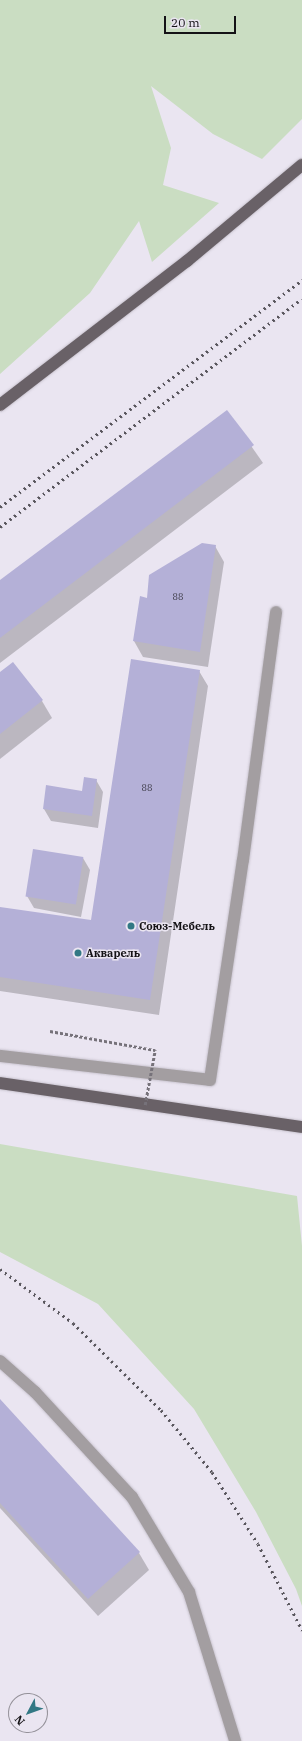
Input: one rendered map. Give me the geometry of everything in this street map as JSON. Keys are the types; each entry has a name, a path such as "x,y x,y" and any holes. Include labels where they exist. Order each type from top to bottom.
{"main road":[{"path":"275,188 302,157"},
{"path":"0,405 187,261 302,165"},
{"path":"0,1083 302,1127"}],"lane":[{"path":"0,1056 210,1080 237,859 276,612"},
{"path":"0,1361 35,1392 132,1496 189,1592 235,1741"}],"path":[{"path":"50,1031 155,1050 145,1105"}],"green space":[{"path":"0,0 302,0 302,119 262,159 213,134 151,86 171,148 163,185 219,203 152,262 139,221 90,293 0,374"},
{"path":"0,1144 297,1196 302,1246 302,1606 296,1589 256,1512 194,1409 98,1304 0,1252"}],"building":[{"path":"227,410 254,445 0,638 0,580"},
{"path":"202,543 216,545 200,652 133,641 140,596 147,598 149,575"},
{"path":"131,659 200,670 150,1000 0,977 0,907 91,920"},
{"path":"13,662 43,700 0,734 0,672"},
{"path":"84,777 97,779 92,816 43,809 46,785 82,791"},
{"path":"33,849 83,857 76,904 25,896"},
{"path":"0,1399 140,1552 88,1599 0,1503"}],"railway":[{"path":"0,507 302,280"},
{"path":"0,527 302,299"},
{"path":"0,1269 73,1323 161,1410 212,1472 258,1544 302,1630"}],"place":[{"name":"Союз-Мебель","path":"131,926"},
{"name":"Акварель","path":"78,953"}]}
